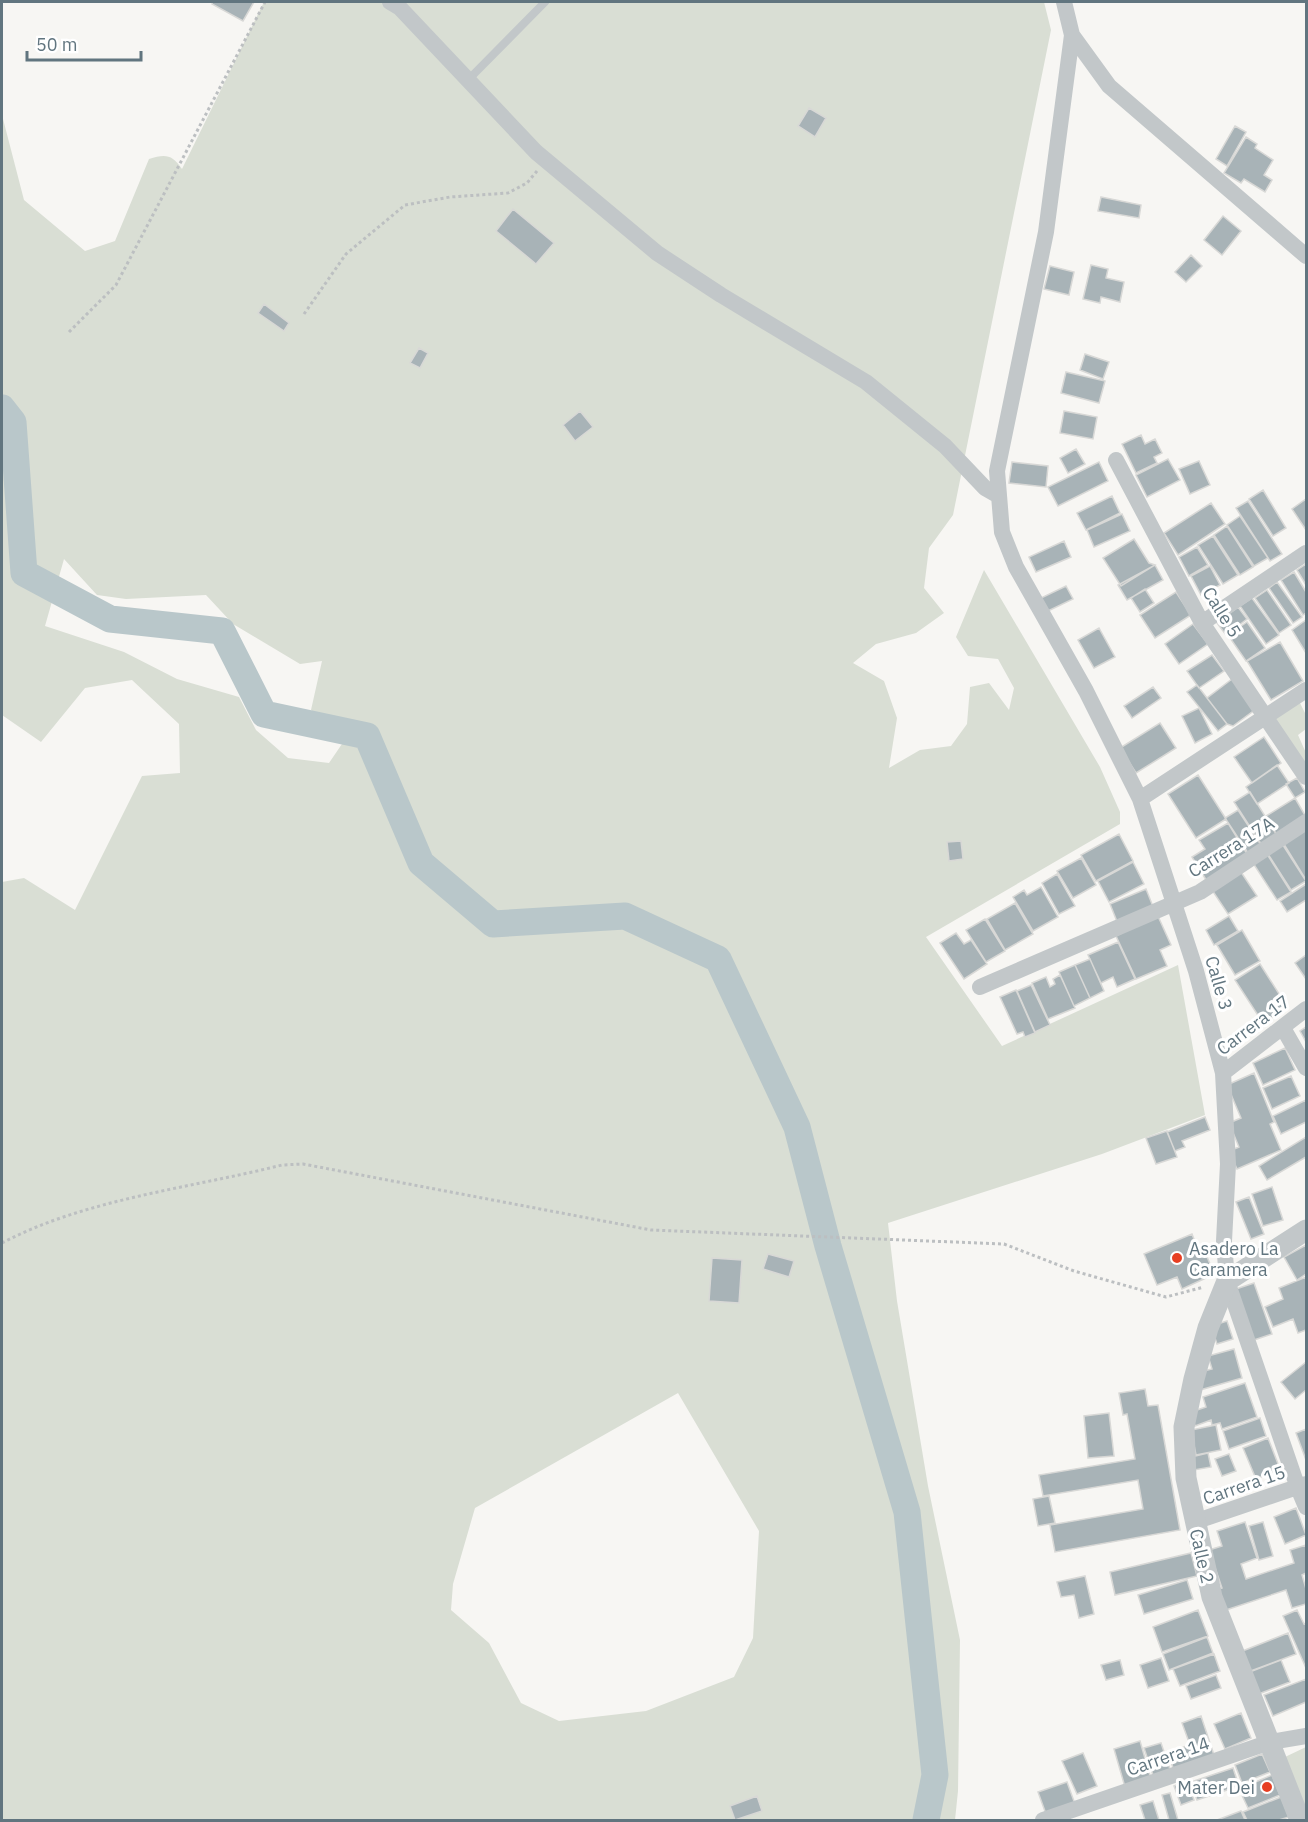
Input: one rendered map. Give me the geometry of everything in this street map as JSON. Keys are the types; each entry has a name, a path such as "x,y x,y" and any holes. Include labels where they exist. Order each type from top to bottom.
{"street":[{"path":"390,2 400,8 546,160 657,253 721,295 866,382 945,446 985,488 999,496"},
{"path":"1064,2 1072,35 1110,86 1306,256"},
{"name":"Calle 3","path":"1072,35 1046,232 997,471 1002,532 1016,567 1086,691 1140,799 1196,971 1223,1073 1228,1164 1224,1241 1227,1281 1302,1486 1306,1507"},
{"name":"Calle 5","path":"1116,460 1202,623 1267,715 1306,777"},
{"path":"1202,623 1306,553"},
{"path":"1140,799 1306,690"},
{"name":"Carrera 17A","path":"980,987 1200,892 1306,822"},
{"name":"Carrera 17","path":"1223,1073 1306,1010"},
{"path":"1283,1028 1306,1068"},
{"path":"1227,1281 1306,1230"},
{"name":"Calle 2","path":"1227,1281 1208,1328 1184,1427 1186,1478 1212,1597 1300,1821"},
{"name":"Carrera 15","path":"1194,1522 1302,1486"},
{"name":"Carrera 14","path":"1043,1821 1270,1742 1306,1736"}],"lane":[{"path":"468,80 545,2"}],"path":[{"path":"69,332 116,285 266,2"},
{"path":"304,314 346,254 405,205 450,197 508,193 527,183 546,160"},
{"path":"2,1243 34,1226 56,1219 282,1165 303,1164 651,1230 805,1237 851,1236 1004,1244 1074,1271 1166,1297 1227,1281"}],"shaded area":[{"path":"264,2 1044,2 1051,30 953,515 929,548 924,588 944,613 916,633 876,644 853,663 884,681 897,718 889,768 920,750 951,746 967,724 970,687 989,683 1009,710 1014,688 998,659 968,656 956,637 984,570 1100,767 1120,812 1120,824 926,937 1002,1046 1178,965 1205,1115 1102,1154 888,1223 897,1301 928,1486 960,1640 958,1791 955,1820 2,1820 2,882 24,878 75,910 142,776 180,773 179,724 132,680 85,688 41,742 2,715 2,115 24,200 85,251 115,241 149,159 168,156 175,160 182,169","holes":["64,559 97,595 126,599 206,595 233,624 300,664 322,661 311,710 344,741 329,763 288,758 256,730 239,697 177,679 124,652 45,626","712,1258 741,1260 739,1303 709,1301","678,1393 759,1531 753,1638 734,1677 646,1711 559,1721 521,1703 489,1643 451,1610 453,1584 475,1508"]},
{"path":"1299,701 1306,715 1306,729 1298,735 1306,753 1306,769 1273,717"},
{"path":"1306,1747 1306,1813 1285,1757"}],"building":[{"path":"213,2 254,2 243,21 212,4"},
{"path":"809,108 826,118 815,137 798,126"},
{"path":"1235,126 1246,132 1227,166 1216,159"},
{"path":"1246,137 1257,144 1255,148 1273,160 1264,175 1272,180 1265,192 1244,179 1241,183 1224,173"},
{"path":"1101,197 1141,205 1139,218 1098,211"},
{"path":"513,209 554,243 536,264 496,231"},
{"path":"1223,216 1241,231 1222,255 1204,240"},
{"path":"1191,255 1202,266 1186,282 1175,272"},
{"path":"1091,265 1108,269 1106,278 1124,282 1120,302 1101,297 1100,303 1083,299"},
{"path":"1050,266 1074,272 1069,295 1044,289"},
{"path":"264,304 289,323 284,331 258,313"},
{"path":"419,348 428,353 420,368 410,363"},
{"path":"1085,354 1109,362 1103,379 1080,370"},
{"path":"1066,372 1105,381 1099,403 1061,393"},
{"path":"580,411 593,427 575,441 563,425"},
{"path":"1064,411 1097,417 1093,439 1060,433"},
{"path":"1141,435 1145,444 1155,439 1162,453 1154,457 1157,463 1136,473 1122,444"},
{"path":"1076,449 1085,464 1068,473 1060,458"},
{"path":"1168,459 1180,480 1147,497 1136,475"},
{"path":"1199,461 1210,485 1190,494 1179,469"},
{"path":"1012,462 1048,466 1046,487 1009,483"},
{"path":"1099,462 1108,481 1058,506 1048,487"},
{"path":"1263,490 1286,528 1273,536 1249,499"},
{"path":"1112,496 1120,513 1086,530 1077,513"},
{"path":"1306,499 1306,530 1292,509"},
{"path":"1248,501 1282,554 1270,561 1236,508"},
{"path":"1211,503 1225,524 1178,555 1164,533"},
{"path":"1122,514 1130,531 1094,547 1087,530"},
{"path":"1240,516 1268,558 1254,566 1227,525"},
{"path":"1227,526 1253,567 1240,575 1214,535"},
{"path":"1213,536 1238,575 1223,584 1198,545"},
{"path":"1134,539 1149,563 1155,565 1121,586 1103,558"},
{"path":"1064,541 1071,557 1036,572 1029,557"},
{"path":"1197,547 1208,565 1189,576 1179,557"},
{"path":"1306,564 1306,585 1297,570"},
{"path":"1155,565 1163,580 1127,600 1118,585"},
{"path":"1210,566 1220,585 1201,595 1191,576"},
{"path":"1294,572 1306,592 1306,613 1303,615 1281,580"},
{"path":"1277,582 1302,617 1293,623 1269,588"},
{"path":"1066,586 1073,599 1048,611 1041,598"},
{"path":"1145,589 1154,603 1140,612 1131,598"},
{"path":"1267,590 1291,625 1279,633 1255,598"},
{"path":"1176,592 1191,615 1155,638 1140,615"},
{"path":"1252,598 1279,635 1266,644 1240,606"},
{"path":"1238,607 1247,619 1226,635 1217,623"},
{"path":"1306,620 1306,653 1292,630"},
{"path":"1247,622 1265,648 1246,661 1228,635"},
{"path":"1193,624 1208,644 1179,664 1165,644"},
{"path":"1099,628 1115,657 1094,668 1078,640"},
{"path":"1280,642 1303,681 1271,700 1247,661"},
{"path":"1212,655 1224,671 1199,688 1187,671"},
{"path":"1232,679 1256,709 1233,726 1227,724 1207,698"},
{"path":"1197,685 1227,724 1218,731 1187,692"},
{"path":"1153,687 1161,698 1132,718 1124,706"},
{"path":"1199,708 1212,734 1195,743 1182,716"},
{"path":"1160,723 1176,748 1136,773 1120,748"},
{"path":"1264,737 1281,763 1252,783 1234,757"},
{"path":"1277,765 1289,783 1257,804 1246,787"},
{"path":"1198,775 1226,819 1196,838 1168,794"},
{"path":"1297,778 1305,792 1295,798 1286,784"},
{"path":"1250,792 1278,837 1263,847 1234,802"},
{"path":"1295,798 1306,817 1278,837 1266,816"},
{"path":"1238,810 1263,848 1250,856 1225,818"},
{"path":"1228,823 1249,857 1208,883 1192,857 1205,849 1199,840"},
{"path":"1306,825 1306,880 1282,841"},
{"path":"1119,834 1133,861 1096,881 1081,855"},
{"path":"961,841 963,859 949,861 947,842"},
{"path":"1281,842 1306,881 1291,890 1266,851"},
{"path":"1267,854 1291,892 1277,900 1253,863"},
{"path":"1081,858 1096,885 1073,898 1057,871"},
{"path":"1133,862 1144,884 1109,902 1098,881"},
{"path":"1241,872 1257,896 1228,914 1212,890"},
{"path":"1057,874 1075,906 1059,914 1042,883"},
{"path":"1306,884 1306,900 1287,912 1280,901"},
{"path":"1041,887 1058,917 1033,931 1013,897 1024,890 1027,895"},
{"path":"1146,889 1154,909 1118,924 1110,904"},
{"path":"1015,903 1033,934 1005,950 987,919"},
{"path":"1157,914 1171,945 1160,950 1167,966 1136,979 1116,936"},
{"path":"1229,916 1238,931 1214,945 1206,930"},
{"path":"985,919 1005,951 986,962 966,930"},
{"path":"1242,930 1260,961 1235,975 1217,945"},
{"path":"956,933 964,944 971,940 987,964 964,979 940,943"},
{"path":"1118,942 1135,979 1117,987 1113,977 1101,983 1088,955"},
{"path":"1306,955 1306,979 1295,963"},
{"path":"1090,959 1104,991 1090,998 1075,965"},
{"path":"1260,964 1288,1008 1263,1023 1235,980"},
{"path":"1075,965 1090,998 1074,1006 1059,972"},
{"path":"1060,975 1075,1008 1048,1019 1032,983 1046,977 1050,987 1055,984 1053,979"},
{"path":"1031,985 1050,1025 1035,1032 1017,991"},
{"path":"1016,990 1035,1033 1025,1037 1023,1032 1017,1034 1000,997"},
{"path":"1306,1027 1306,1042 1300,1031"},
{"path":"1285,1048 1295,1070 1263,1085 1253,1063"},
{"path":"1254,1073 1274,1122 1270,1124 1281,1150 1237,1169 1229,1151 1239,1147 1229,1123 1241,1118 1227,1085"},
{"path":"1291,1076 1300,1096 1272,1109 1263,1088"},
{"path":"1306,1100 1306,1122 1281,1134 1273,1116"},
{"path":"1205,1117 1210,1130 1182,1141 1185,1147 1175,1151 1167,1132"},
{"path":"1167,1131 1177,1157 1156,1164 1146,1138"},
{"path":"1306,1137 1306,1157 1267,1180 1259,1166"},
{"path":"1272,1187 1283,1220 1263,1226 1252,1194"},
{"path":"1249,1197 1264,1234 1251,1239 1236,1202"},
{"path":"1192,1234 1197,1247 1202,1245 1210,1264 1204,1267 1208,1277 1182,1289 1177,1277 1157,1285 1144,1254"},
{"path":"1306,1245 1306,1274 1297,1280 1284,1257"},
{"path":"768,1254 794,1261 789,1277 763,1269"},
{"path":"712,1258 742,1260 739,1303 709,1301"},
{"path":"1306,1277 1306,1330 1298,1333 1293,1319 1273,1327 1265,1307 1283,1299 1279,1288"},
{"path":"1254,1283 1272,1334 1254,1340 1236,1289"},
{"path":"1227,1321 1233,1339 1217,1344 1211,1326"},
{"path":"1234,1349 1242,1378 1200,1390 1195,1373 1212,1369 1208,1356"},
{"path":"1306,1362 1306,1390 1295,1399 1281,1382"},
{"path":"1245,1383 1257,1417 1222,1429 1220,1423 1212,1425 1211,1420 1195,1426 1191,1412 1206,1407 1203,1397"},
{"path":"1145,1389 1148,1406 1158,1405 1180,1530 1055,1552 1050,1525 1143,1509 1138,1480 1043,1496 1039,1475 1135,1459 1127,1414 1123,1415 1119,1393"},
{"path":"1109,1413 1114,1456 1088,1458 1084,1416"},
{"path":"1260,1418 1266,1436 1229,1449 1223,1431"},
{"path":"1216,1425 1221,1450 1196,1455 1191,1430"},
{"path":"1306,1429 1306,1460 1296,1433"},
{"path":"1268,1438 1280,1469 1256,1479 1243,1448"},
{"path":"1208,1453 1211,1467 1194,1470 1191,1457"},
{"path":"1229,1454 1236,1471 1222,1476 1215,1459"},
{"path":"1049,1496 1055,1523 1038,1526 1033,1499"},
{"path":"1296,1508 1306,1535 1285,1544 1274,1517"},
{"path":"1245,1522 1257,1558 1241,1564 1246,1579 1294,1563 1290,1550 1306,1545 1306,1573 1302,1575 1306,1589 1306,1604 1292,1608 1286,1590 1223,1611 1216,1590 1222,1588 1209,1550 1222,1546 1217,1531"},
{"path":"1263,1522 1273,1556 1259,1560 1249,1526"},
{"path":"1191,1553 1197,1576 1115,1595 1110,1572"},
{"path":"1085,1576 1094,1614 1079,1618 1074,1595 1061,1597 1057,1582"},
{"path":"1187,1580 1193,1599 1144,1614 1138,1595"},
{"path":"1198,1610 1208,1636 1162,1652 1153,1627"},
{"path":"1297,1610 1304,1624 1306,1623 1306,1668 1283,1616"},
{"path":"1288,1633 1296,1654 1248,1672 1240,1652"},
{"path":"1207,1637 1213,1653 1169,1670 1163,1654"},
{"path":"1214,1654 1220,1671 1180,1686 1173,1669"},
{"path":"1161,1658 1169,1681 1148,1688 1140,1665"},
{"path":"1120,1660 1124,1675 1106,1680 1101,1665"},
{"path":"1281,1660 1290,1682 1256,1695 1247,1673"},
{"path":"1216,1675 1221,1688 1191,1699 1186,1686"},
{"path":"1306,1679 1306,1702 1273,1716 1264,1695"},
{"path":"1241,1713 1251,1738 1225,1749 1214,1724"},
{"path":"1201,1716 1215,1758 1174,1771 1168,1752 1190,1745 1182,1723"},
{"path":"1140,1741 1151,1779 1125,1787 1114,1749"},
{"path":"1161,1743 1171,1772 1154,1778 1144,1748"},
{"path":"1083,1753 1097,1786 1077,1794 1062,1761"},
{"path":"1262,1754 1270,1772 1242,1783 1235,1765"},
{"path":"1233,1768 1239,1786 1197,1800 1191,1782"},
{"path":"1272,1775 1280,1795 1248,1808 1239,1789"},
{"path":"1187,1781 1194,1800 1181,1805 1174,1786"},
{"path":"1067,1782 1075,1804 1046,1814 1038,1792"},
{"path":"1170,1793 1178,1820 1169,1820 1162,1795"},
{"path":"757,1796 762,1811 735,1820 730,1806"},
{"path":"1281,1797 1289,1817 1279,1820 1247,1820 1243,1812"},
{"path":"1153,1801 1159,1820 1145,1820 1140,1805"},
{"path":"1241,1811 1245,1820 1217,1820"}],"waterway":[{"path":"2,408 13,422 24,573 110,619 222,631 264,714 367,736 421,863 493,924 625,916 718,959 797,1127 828,1246 907,1512 935,1775 926,1820"}],"place":[{"name":"Asadero La Caramera","path":"1177,1258"},
{"name":"Mater Dei","path":"1267,1787"}]}
